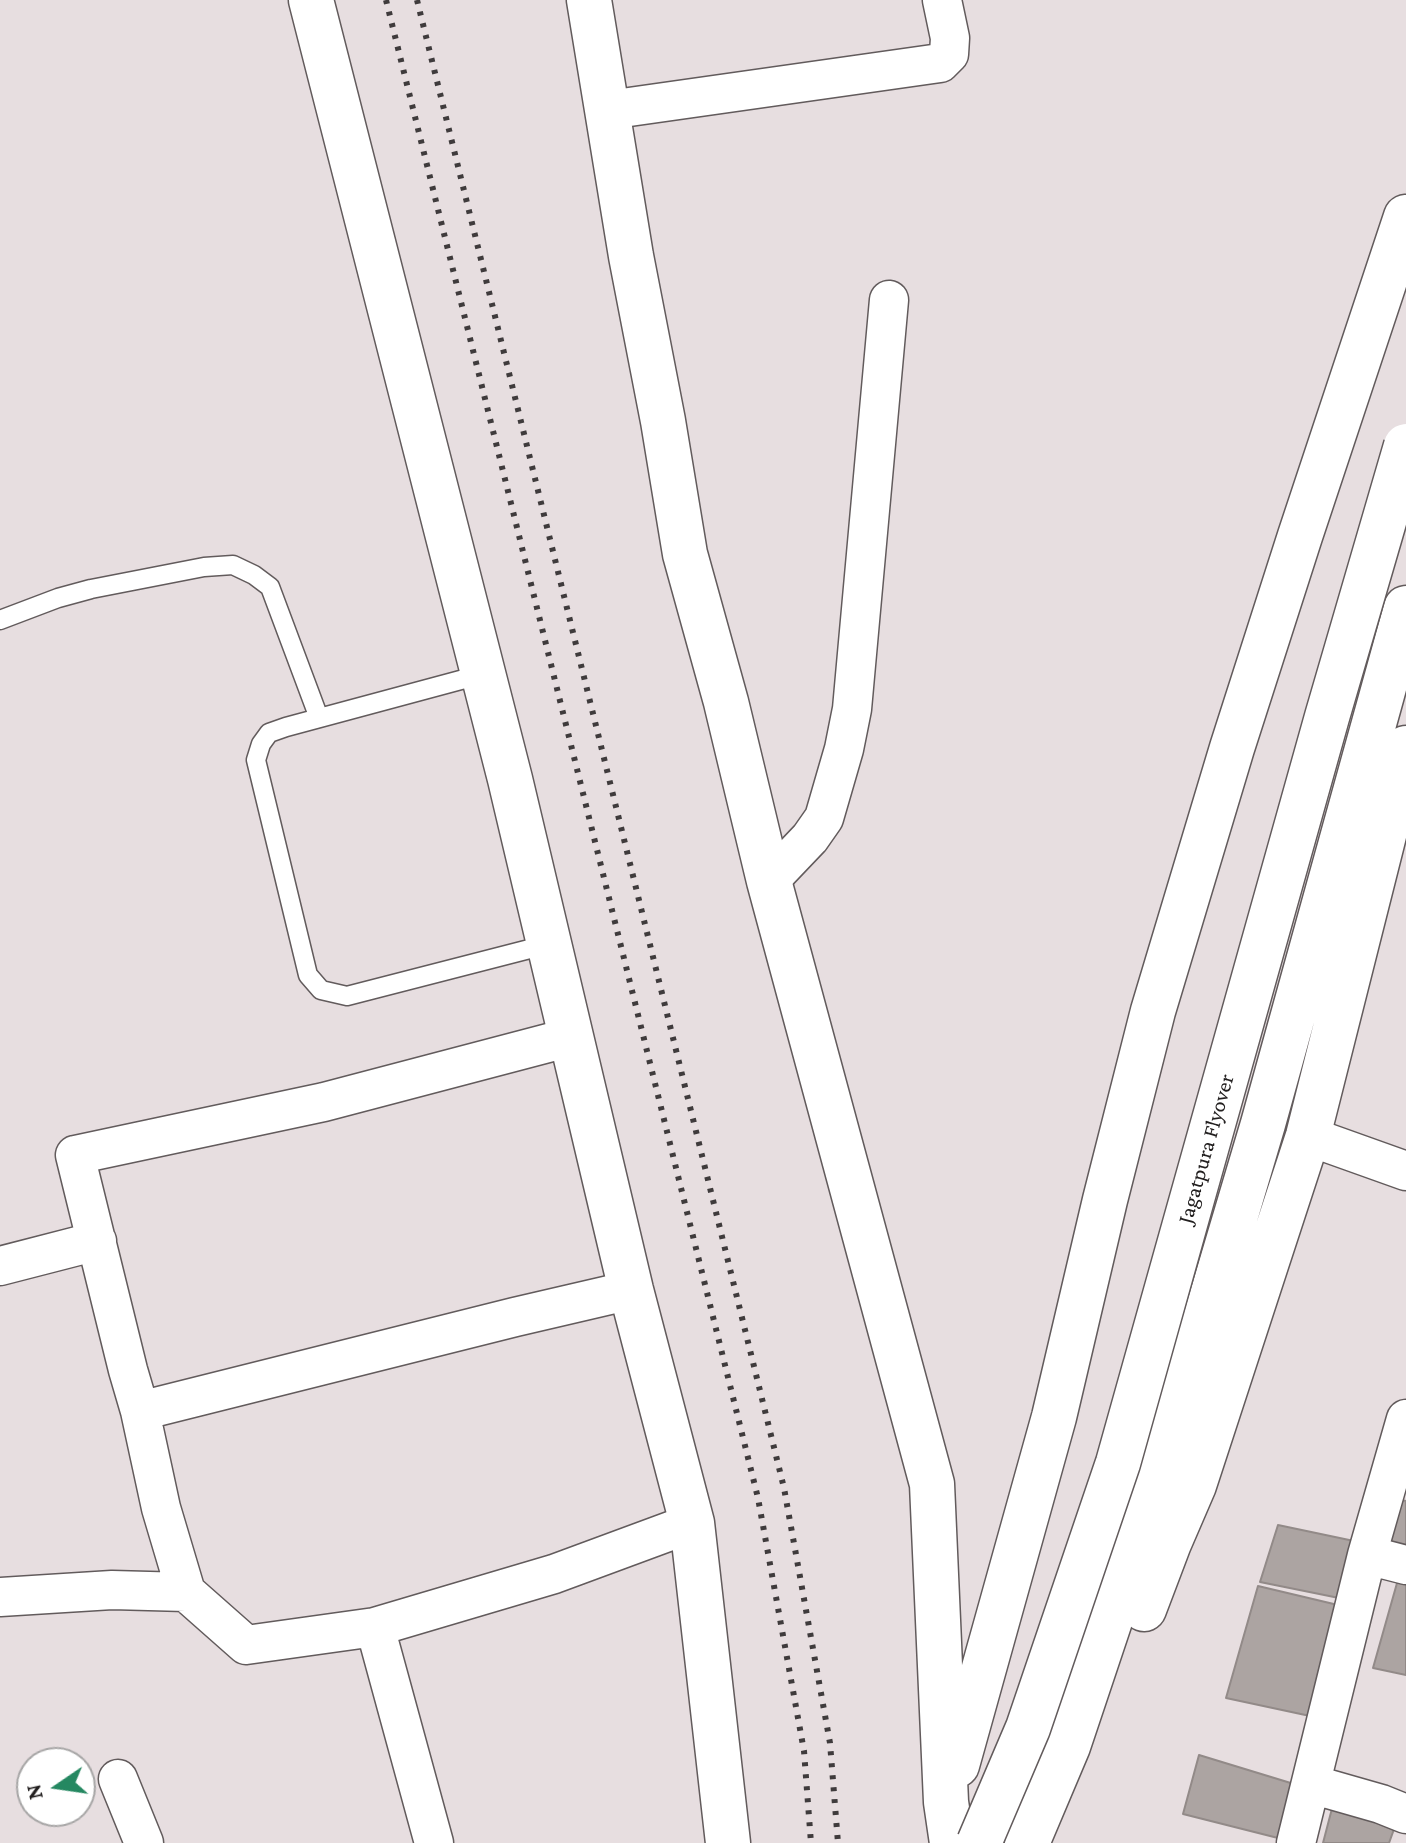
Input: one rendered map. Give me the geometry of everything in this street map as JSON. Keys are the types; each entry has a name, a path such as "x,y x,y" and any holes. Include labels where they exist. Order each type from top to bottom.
{"main road":[{"path":"311,0 483,674 631,1290 692,1523 728,1843"},
{"path":"589,0 685,554 726,702 769,881 932,1484 949,1822"},
{"path":"949,1822 1054,1417 1153,1011 1232,748 1406,217"},
{"name":"Jagatpura Flyover","path":"979,1843 1028,1728 1118,1463 1406,446"},
{"path":"1027,1843 1068,1746 1158,1477 1263,1124 1406,608"},
{"path":"1056,1843 1169,1543 1194,1485 1308,1136 1406,748"}],"street":[{"path":"608,110 940,63 949,54 950,38 942,0"},
{"path":"769,881 810,838 824,818 847,736 889,300"},
{"path":"571,1037 324,1102 75,1155 140,1411 161,1508 186,1592 246,1645 375,1627 554,1574 692,1523"},
{"path":"1308,1136 1406,1171"},
{"path":"0,1266 97,1241"},
{"path":"140,1411 631,1290"},
{"path":"1296,1843 1367,1555 1406,1419"},
{"path":"1367,1555 1406,1565"},
{"path":"0,1597 112,1590 186,1592"},
{"path":"375,1627 434,1843"},
{"path":"118,1779 144,1843"},
{"path":"1311,1784 1406,1814"},
{"path":"949,1822 1017,1843"}],"lane":[{"path":"0,620 91,589 204,567 233,565 270,587 319,718"},
{"path":"483,674 269,733 261,744 256,760 308,975 321,990 347,996 549,944"}],"building":[{"path":"1393,1498 1406,1501 1406,1549 1383,1545"},
{"path":"1278,1525 1354,1541 1339,1598 1260,1582"},
{"path":"1399,1576 1406,1578 1406,1675 1373,1668"},
{"path":"1258,1586 1338,1605 1310,1716 1226,1698"},
{"path":"1199,1755 1294,1784 1278,1838 1183,1814"},
{"path":"1335,1797 1398,1818 1389,1843 1323,1843"}],"railway":[{"path":"386,0 758,1498 804,1751 811,1843"},
{"path":"417,0 784,1488 830,1743 838,1843"}]}
